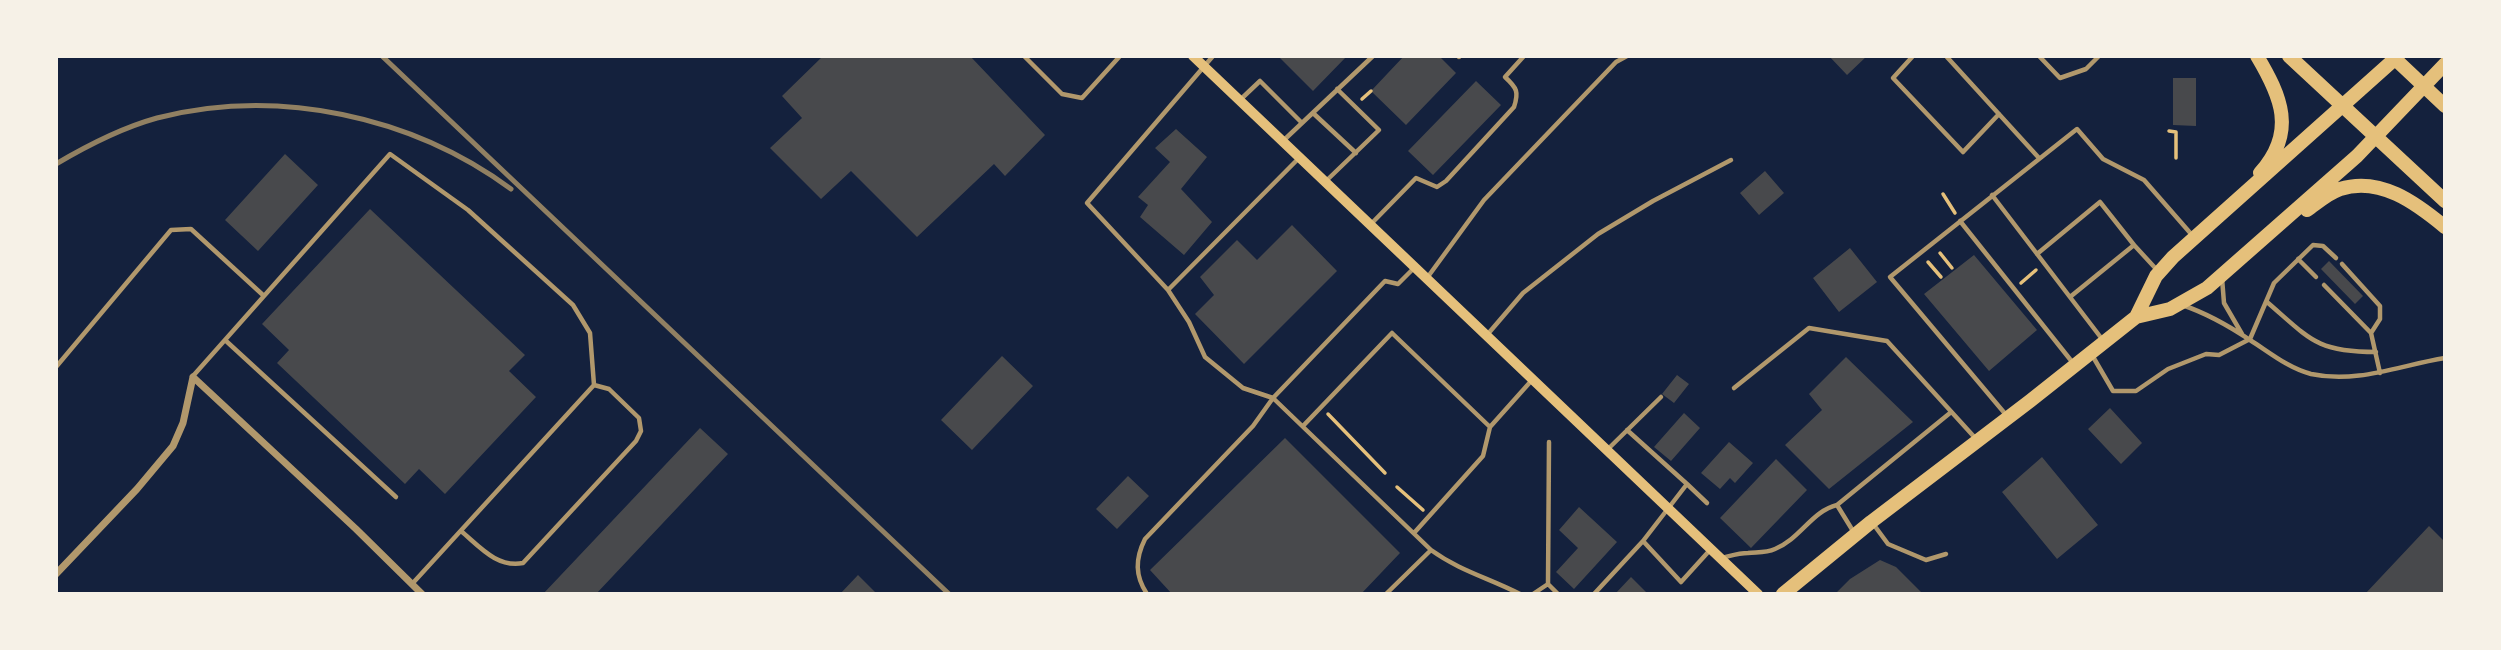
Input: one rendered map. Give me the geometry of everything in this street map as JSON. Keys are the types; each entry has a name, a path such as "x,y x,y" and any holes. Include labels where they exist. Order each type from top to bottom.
{"highway":[{"path":"2231,205 2265,167 2282,125 2283,117 2278,97 2257,56"},
{"path":"2289,56 2445,201"},
{"path":"1783,594 1871,522 2092,354 2136,317 2159,273 2395,57 2445,106"},
{"path":"2136,317 2171,309 2222,276 2376,136 2445,65"},
{"path":"2265,238 2338,190 2363,185 2396,193 2421,207 2445,227"}],"main road":[{"path":"1193,56 1758,594"}],"street":[{"path":"56,575 137,489 173,446 183,423 193,377"},
{"path":"193,377 422,594"}],"lane":[{"path":"1024,56 1062,93 1082,98 1119,56"},
{"path":"1213,56 1087,203 1168,290 1189,322 1205,357 1243,388 1273,398 1432,550 1469,573 1520,594"},
{"path":"1283,141 1373,56"},
{"path":"1370,225 1416,178 1437,187 1446,181 1514,107 1518,94 1516,87 1505,77 1524,56"},
{"path":"1426,278 1484,200 1616,62 1627,56"},
{"path":"1913,56 1893,78 1963,152 1999,114"},
{"path":"1946,56 2039,158"},
{"path":"2039,56 2060,78 2086,69 2099,56"},
{"path":"1240,100 1261,81 1302,123"},
{"path":"1325,182 1379,130 1338,89"},
{"path":"1313,113 1356,153"},
{"path":"2008,418 1890,277 2077,129 2103,159 2144,180 2195,238"},
{"path":"193,377 390,154 468,209 573,305 590,333 594,386 412,584"},
{"path":"1168,290 1299,157"},
{"path":"1486,335 1523,293 1598,234 1731,160"},
{"path":"1992,195 2105,343"},
{"path":"2037,254 2100,202 2159,273"},
{"path":"1960,221 2076,366"},
{"path":"56,367 171,230 191,229 264,296"},
{"path":"2092,354 2113,391 2136,391 2168,369 2206,354 2219,355 2250,339 2274,283 2313,245 2319,244 2336,258"},
{"path":"2070,297 2134,245"},
{"path":"2298,259 2316,277"},
{"path":"2342,264 2380,306 2380,319 2371,333"},
{"path":"1147,594 1139,582 1137,566 1139,551 1145,539 1253,426 1273,398 1385,281 1398,284 1415,267"},
{"path":"2222,276 2224,303 2242,335"},
{"path":"2324,285 2371,333 2380,373"},
{"path":"2267,302 2319,344 2333,350 2376,352"},
{"path":"2179,304 2202,312 2292,366 2311,374 2345,377 2380,373 2445,358"},
{"path":"1734,388 1809,328 1886,341 1977,440"},
{"path":"1303,426 1392,333 1490,428"},
{"path":"225,340 396,497"},
{"path":"1414,533 1483,456 1490,428 1533,380"},
{"path":"461,531 498,562 512,565 523,563 627,451 641,431 639,418 609,389 594,386"},
{"path":"1606,450 1661,397"},
{"path":"1721,559 1777,549 1800,533 1823,509 1837,505 1950,412"},
{"path":"1627,430 1707,503"},
{"path":"1549,442 1548,583 1558,594"},
{"path":"1594,594 1643,541 1687,484"},
{"path":"1837,505 1856,535"},
{"path":"1871,522 1888,544 1926,560 1946,554"},
{"path":"1643,541 1681,582 1711,549"},
{"path":"1386,594 1432,550"},
{"path":"1533,594 1548,583"}],"path":[{"path":"2169,131 2176,132 2176,158"},
{"path":"1943,194 1960,221"},
{"path":"1932,243 1952,268"},
{"path":"1920,253 1941,277"},
{"path":"2017,286 2044,263"},
{"path":"1321,407 1385,473"},
{"path":"1397,487 1429,516"}],"building":[{"path":"823,56 972,56 1045,135 1005,176 994,164 917,237 851,171 821,199 770,148 802,118 782,96"},
{"path":"1278,56 1347,56 1313,91"},
{"path":"1404,56 1439,56 1456,73 1406,125 1371,91"},
{"path":"1829,56 1867,56 1847,75"},
{"path":"2173,78 2196,78 2196,126 2173,125"},
{"path":"1476,81 1501,105 1433,175 1408,151"},
{"path":"1176,129 1207,157 1181,189 1212,222 1184,255 1140,217 1148,205 1138,197 1170,162 1155,148"},
{"path":"285,154 318,185 258,251 225,220"},
{"path":"1765,171 1784,193 1759,215 1740,193"},
{"path":"370,209 525,355 509,371 536,397 445,494 419,469 405,484 277,363 289,350 262,324"},
{"path":"1292,225 1337,271 1244,364 1195,314 1214,295 1200,277 1237,240 1257,260"},
{"path":"1850,248 1877,282 1839,312 1813,278"},
{"path":"1974,255 2037,330 1989,371 1924,294"},
{"path":"2329,261 2363,296 2355,304 2321,269"},
{"path":"1002,356 1033,386 972,450 941,420"},
{"path":"1846,357 1913,422 1829,489 1785,445 1822,410 1809,394"},
{"path":"1677,375 1689,384 1674,403 1662,394"},
{"path":"2110,408 2142,443 2121,464 2088,429"},
{"path":"1684,413 1700,428 1671,461 1654,447"},
{"path":"700,428 728,454 596,594 543,594"},
{"path":"1285,438 1400,553 1361,594 1172,594 1150,570"},
{"path":"1729,442 1753,463 1735,483 1730,478 1720,489 1701,473"},
{"path":"2042,457 2098,525 2057,559 2002,492"},
{"path":"1776,459 1807,490 1751,548 1720,518"},
{"path":"1128,476 1149,496 1117,529 1096,509"},
{"path":"1579,507 1617,542 1574,589 1556,572 1578,548 1559,530"},
{"path":"2429,526 2445,542 2445,594 2365,594"},
{"path":"1880,560 1896,567 1923,594 1835,594 1850,579"},
{"path":"858,575 877,594 840,594"},
{"path":"1631,577 1648,594 1615,594"}],"railway":[{"path":"382,56 949,594"},
{"path":"56,164 105,138 157,118 203,109 249,106 296,108 342,114 387,126 431,143 472,164 511,189"}]}
